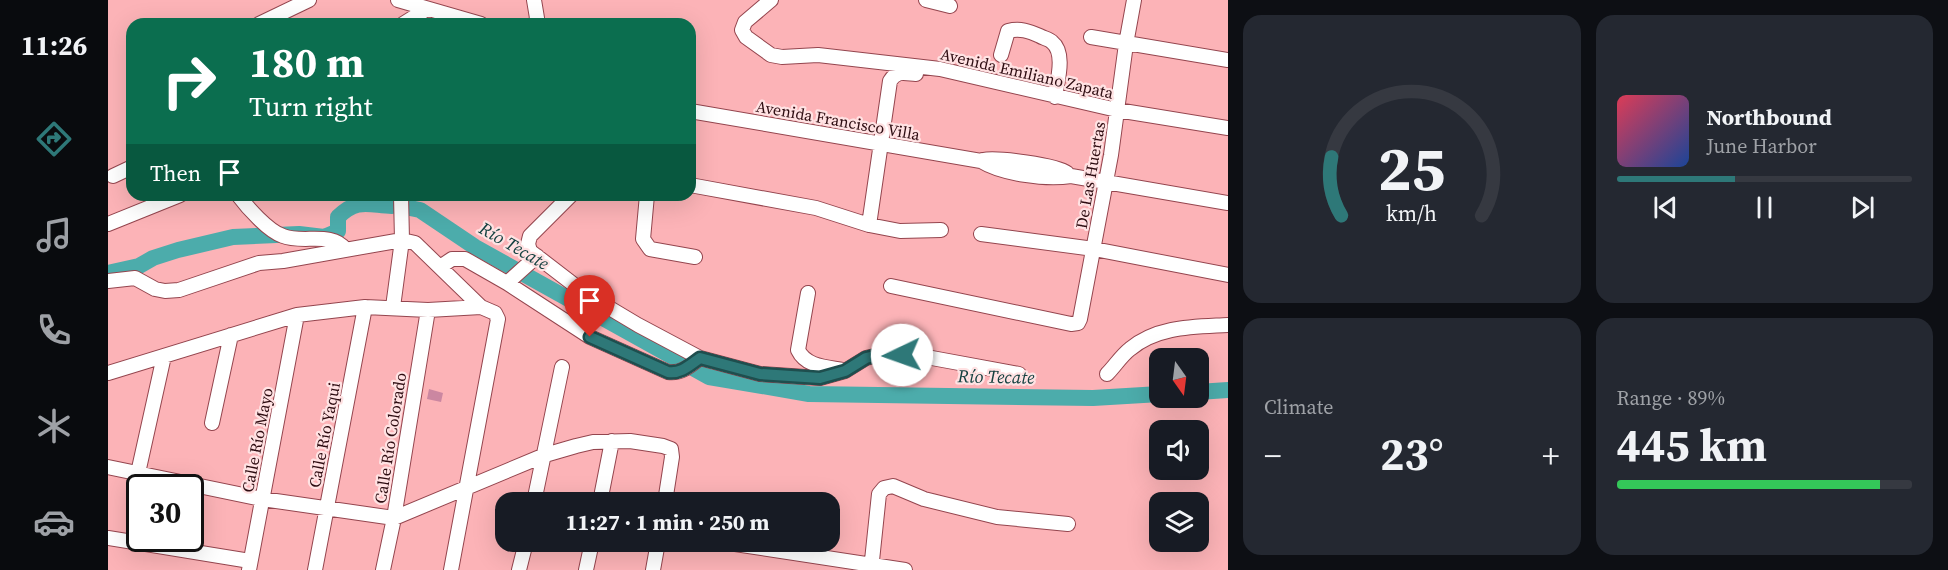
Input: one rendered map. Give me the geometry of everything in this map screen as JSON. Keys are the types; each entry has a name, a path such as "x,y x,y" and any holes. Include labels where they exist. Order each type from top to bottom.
{"street":[{"path":"272,18 309,0"},
{"path":"399,0 450,18"},
{"path":"534,0 537,18"},
{"name":"Avenida Emiliano Zapata","path":"771,0 745,22 742,30 746,37 771,55 783,57 818,55 940,69 1117,110 1228,128"},
{"path":"926,0 950,6"},
{"name":"De Las Huertas","path":"891,286 1071,324 1078,322 1106,183 1134,0"},
{"path":"413,18 427,9"},
{"path":"1001,55 1008,31 1029,30 1053,42 1059,51 1055,97"},
{"path":"1091,37 1228,60"},
{"path":"869,225 890,81 895,74 900,72 929,75 940,69"},
{"name":"Avenida Francisco Villa","path":"696,112 981,161 990,158 1012,160 1063,170 1071,176 1106,183 1228,203"},
{"path":"113,176 126,170"},
{"path":"696,186 816,208 869,225 900,231 941,230"},
{"path":"108,224 165,201"},
{"path":"242,201 279,235 288,238 336,241 345,249"},
{"path":"393,307 402,240 401,201"},
{"path":"566,201 530,236 528,244 530,251 586,294 700,358 760,374 820,378 845,371 866,358 883,354 921,356 1018,374"},
{"path":"646,201 643,239 646,246 650,249 694,257"},
{"path":"981,234 1094,249 1228,275"},
{"path":"108,281 135,278 155,289 179,290 259,263 283,261 402,240 415,243 481,307 495,313 498,319 451,570"},
{"path":"507,283 537,256"},
{"path":"440,267 452,259 465,259 507,283 590,337 668,372 682,371 700,358"},
{"path":"808,293 798,350 801,357 807,362 845,371"},
{"path":"108,373 297,315 365,307 428,310 481,307"},
{"name":"Calle Río Yaqui","path":"315,570 365,307"},
{"name":"Calle Río Colorado","path":"382,570 394,518 428,310"},
{"name":"Calle Río Mayo","path":"249,566 297,315"},
{"path":"1107,374 1129,350 1148,337 1176,328 1228,325"},
{"path":"212,423 231,335"},
{"path":"138,473 164,356"},
{"path":"536,492 561,367"},
{"path":"602,492 612,441"},
{"path":"108,467 262,499 394,518 545,455 593,442 630,441 670,449 672,457 666,492"},
{"path":"871,567 879,494 884,488 893,486 924,499 998,517 1068,524"},
{"path":"108,538 249,566"},
{"path":"519,570 524,552"},
{"path":"586,570 590,552"},
{"path":"653,570 656,552"},
{"path":"782,552 871,567 905,570"}],"building":[{"path":"429,389 443,393 441,402 427,399"}],"waterway":[{"name":"Río Tecate","path":"108,273 139,266 153,258 178,250 233,237 299,234 324,237 338,231 338,217 351,207 363,204 392,206"},
{"name":"Río Tecate","path":"410,208 420,210 475,247 709,377 809,394 1093,398 1149,395"},
{"name":"Río Tecate","path":"1209,391 1228,390"}],"route":[{"path":"590,337 668,372 675,373 682,371 700,358 760,374 820,378 845,371 866,358 883,354 902,355"}]}
